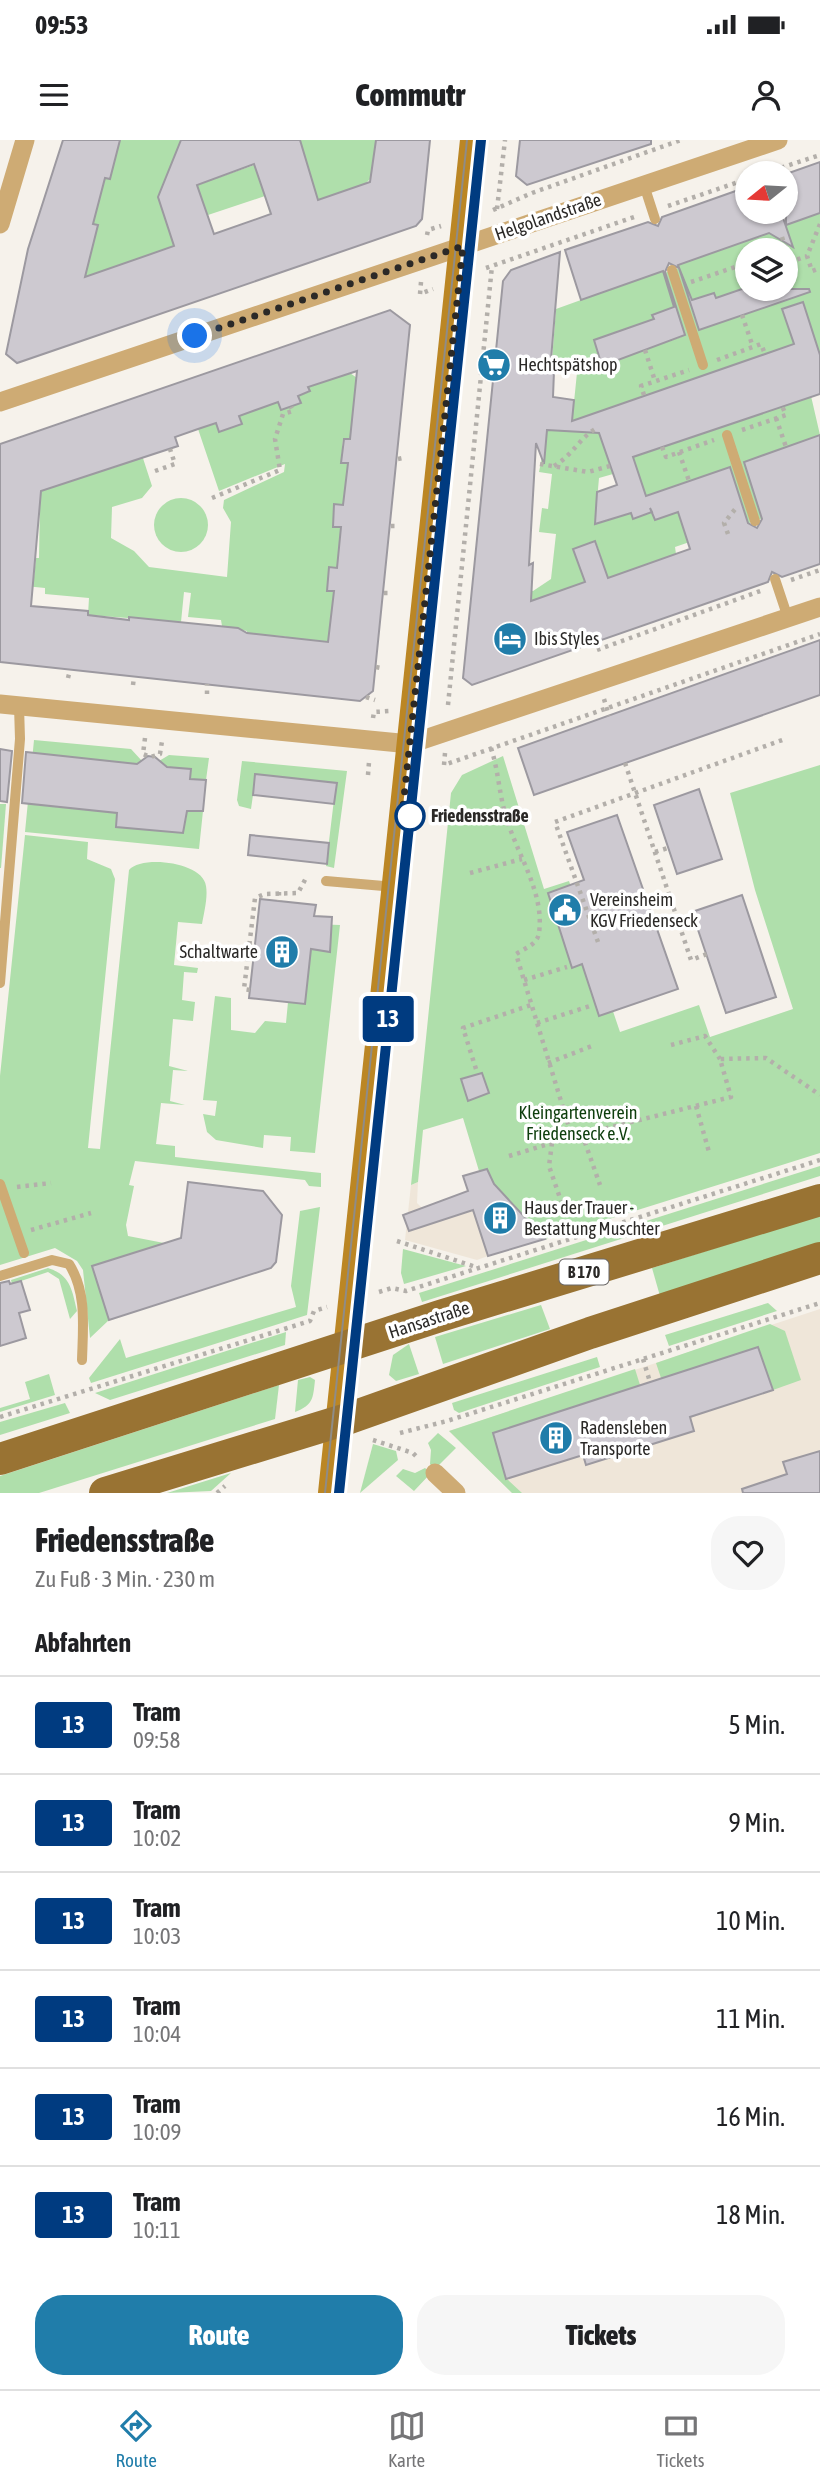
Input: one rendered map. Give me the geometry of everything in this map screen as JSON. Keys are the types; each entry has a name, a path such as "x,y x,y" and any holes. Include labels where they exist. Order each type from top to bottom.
{"main road":[{"path":"332,1493 474,140"},
{"name":"Hansastraße","path":"0,1459 348,1346 820,1200"},
{"path":"105,1493 340,1421 590,1333 820,1258"}],"street":[{"path":"0,224 25,140"},
{"name":"Helgolandstraße","path":"0,402 464,233 495,235 778,140"},
{"path":"9,705 410,744 820,607"},
{"path":"435,1474 456,1493"}],"lane":[{"path":"643,185 653,215"},
{"path":"672,271 703,365"},
{"path":"727,435 755,521"},
{"path":"776,582 788,618"},
{"path":"0,984 20,739 9,705"},
{"path":"326,881 395,887"},
{"path":"1,1186 24,1253"},
{"path":"0,1276 52,1260 69,1264 78,1278 83,1314 82,1360"}],"path":[{"path":"449,705 505,140"},
{"path":"428,230 464,233 497,208 681,140"},
{"path":"798,162 820,155"},
{"path":"492,266 653,215 735,184"},
{"path":"820,224 807,256 812,271 820,268"},
{"path":"782,237 790,262 807,256"},
{"path":"677,287 735,267"},
{"path":"742,315 753,347"},
{"path":"645,350 655,381"},
{"path":"212,498 280,470 275,439 283,414 293,411 291,407"},
{"path":"776,418 786,447"},
{"path":"553,466 571,456 587,433 597,428"},
{"path":"155,471 176,464 170,449"},
{"path":"679,452 689,481"},
{"path":"540,464 588,472 610,466"},
{"path":"597,650 776,582 820,570"},
{"path":"443,765 820,634"},
{"path":"68,678 70,670"},
{"path":"133,685 134,677"},
{"path":"206,694 207,684"},
{"path":"366,697 375,700"},
{"path":"145,737 144,754 151,757 160,754 162,738"},
{"path":"598,943 555,822 785,739"},
{"path":"491,748 505,814 536,895 539,915 539,935 534,944 516,954 572,1137"},
{"path":"625,763 691,960 706,954"},
{"path":"655,852 668,848"},
{"path":"470,873 522,859"},
{"path":"250,990 244,989 253,936 255,898 279,892 298,893 306,878"},
{"path":"279,892 279,901"},
{"path":"524,981 567,967"},
{"path":"476,1069 463,1028 531,1006"},
{"path":"537,1023 590,1006"},
{"path":"509,1156 582,1134 732,1097 720,1059 705,1036 671,1045"},
{"path":"548,1062 592,1046"},
{"path":"720,1059 766,1058 818,1092"},
{"path":"696,1106 709,1152"},
{"path":"582,1134 600,1185"},
{"path":"552,1143 549,1166 561,1201"},
{"path":"392,1288 406,1291 820,1160"},
{"path":"1,1186 51,1183"},
{"path":"17,1234 91,1213"},
{"path":"397,1241 480,1268"},
{"path":"440,1423 820,1303"},
{"path":"0,1417 310,1321 314,1311"},
{"path":"643,1359 650,1382"},
{"path":"371,1439 413,1453"}],"shaded area":[{"path":"418,1182 417,1203 422,1208 428,1225 473,1210 488,1256 477,1260 405,1240 411,1185"},
{"path":"820,1309 820,1493 512,1493 449,1431"}],"green space":[{"path":"120,140 181,140 158,197 167,225 206,212 197,185 300,149 300,140 376,140 371,178 365,184 271,217 265,196 208,215 215,239 65,287 94,240 98,225 93,224 105,178 110,179"},
{"path":"820,213 820,355 803,303 782,310 794,344 592,414 613,474 599,478 595,523 631,513 633,519 652,512 655,520 712,501 725,469 646,496 633,456 811,396 820,435 763,518 749,523 751,530 710,535 675,547 676,554 608,578 596,542 573,549 586,586 542,612 520,592 533,591 551,579 556,534 539,532 542,508 548,509 552,474 539,472 547,433 544,429 571,431 578,363 552,360 556,309 662,268 664,273 679,268 677,262 735,244 735,291 716,298 714,293 694,300 703,328 781,301 798,301 798,238 778,238 782,237 785,225 798,224 798,221","holes":["672,308 681,337 602,365 654,319 652,315"]},
{"path":"773,232 778,238 754,238"},
{"path":"350,373 357,378 351,439 343,439 341,462 348,463 344,505 334,505 333,526 341,527 337,568 329,567 327,590 334,591 334,640 326,647 283,636 247,635 247,631 222,626 221,620 188,617 191,593 184,592 181,622 88,615 89,598 45,594 45,588 25,586 26,577 34,577 36,558 39,558 40,502 36,493 77,479 107,461 110,469 124,464 121,456 140,449 152,486 142,498 112,507 111,538 134,551 149,567 227,577 231,522 223,508 224,500 284,472 285,464 219,491 198,429 218,423 241,424 239,416 278,402 281,410 300,403 298,396 309,392 308,387"},
{"path":"181,498 200,506 208,525 200,544 181,552 162,544 154,525 162,506"},
{"path":"34,740 131,749 142,761 142,765 36,805 186,820 187,811 203,811 199,849 25,832"},
{"path":"169,755 209,758 206,780 190,779 191,769 159,766 159,761"},
{"name":"Kleingartenverein Friedenseck e.V.","path":"503,756 544,889 569,881 620,1032 699,1005 710,1037 793,1009 755,890 730,793 820,765 820,1153 545,1239 494,1184 487,1169 479,1171 463,1118 423,1130 418,1182 411,1185 451,793 462,775"},
{"path":"242,761 347,771 334,868 326,866 336,783 256,774 251,809 239,806 237,800"},
{"path":"0,804 6,804 1,868 0,868"},
{"path":"25,835 88,842 87,859 111,869 115,879 88,1148 100,1149 129,870 146,863 171,863 195,871 202,878 206,886 206,905 202,924 178,922 174,965 198,968 197,973 184,972 182,1000 195,1002 193,1021 173,1019 169,1066 188,1071 173,1070 170,1101 185,1105 161,1103 156,1144 175,1146 175,1157 321,1173 321,1187 309,1186 305,1180 135,1161 129,1185 134,1186 126,1225 128,1236 164,1243 92,1266 109,1320 90,1338 83,1270 77,1261 55,1248 0,1265 0,1076"},
{"path":"313,924 340,925 315,1153 290,1151 291,1137 264,1135 263,1148 216,1140 207,1132 203,1114 215,1116 217,1101 203,1100 215,996 231,998 231,1030 255,1033 265,1021 286,1023 288,1002 305,1004"},
{"path":"820,1166 820,1176 422,1302 419,1293"},
{"path":"320,1207 307,1315 91,1383 89,1378 120,1339 126,1358 296,1307 291,1286 300,1211"},
{"path":"820,1215 820,1247 660,1296 652,1268"},
{"path":"403,1249 466,1266 404,1284 401,1273"},
{"path":"48,1268 66,1279 71,1290 77,1311 70,1319 59,1279 48,1272 12,1284 11,1280"},
{"path":"768,1303 777,1311 669,1346 665,1335"},
{"path":"541,1305 550,1329 443,1364 435,1337"},
{"path":"770,1324 785,1331 801,1380 773,1390 661,1378 656,1363"},
{"path":"286,1332 285,1345 110,1400 95,1393"},
{"path":"409,1344 419,1374 396,1381 389,1375 393,1355"},
{"path":"597,1357 600,1367 459,1413 454,1410 452,1403"},
{"path":"635,1369 640,1385 493,1433 506,1478 522,1493 512,1493 449,1431"},
{"path":"49,1374 55,1395 0,1412 0,1408 30,1399 25,1382"},
{"path":"310,1377 315,1380 311,1400 295,1412 298,1380"},
{"path":"279,1385 275,1419 39,1493 0,1493 0,1476"},
{"path":"65,1403 70,1413 0,1435 0,1422"},
{"path":"438,1433 456,1448 435,1469 430,1464 431,1450 428,1443"},
{"path":"373,1444 396,1451 398,1460 360,1493"},
{"path":"425,1468 431,1473 414,1491 396,1476 403,1469 415,1473"},
{"path":"231,1473 211,1491 167,1493"}],"building":[{"path":"63,140 120,140 110,179 105,178 93,224 98,225 85,277 174,246 158,197 181,140 300,140 318,200 370,182 376,140 430,140 422,219 416,226 17,363 6,354 28,249","holes":["254,164 271,214 214,234 197,185"]},
{"path":"520,140 651,140 651,144 527,185 516,176"},
{"path":"820,162 820,213 798,221 798,170"},
{"path":"735,191 735,224 785,224 790,238 778,238 769,233 755,238 735,238 735,245 678,265 692,300 714,293 716,298 735,291 735,301 784,301 699,330 679,268 669,263 665,272 685,335 602,366 594,340 654,319 652,315 674,307 663,271 581,300 565,250 648,222 658,226 662,217"},
{"path":"560,252 550,371 554,371 553,397 574,400 572,421 794,344 782,309 803,302 820,355 820,394 633,457 646,496 730,467 748,523 757,528 762,519 744,462 820,435 820,564 782,577 772,572 768,582 472,685 463,678 503,281 511,270","holes":["547,430 599,433 617,485 597,492 595,524 631,513 633,519 652,512 655,520 678,512 690,549 608,578 595,541 573,549 585,582 531,601 533,563 529,565 536,443 544,464"]},
{"path":"798,289 809,289 810,292 798,296"},
{"path":"390,310 410,325 373,691 360,701 0,662 0,444","holes":["357,371 350,439 344,439 341,463 348,463 343,505 334,504 333,527 341,527 337,568 329,567 327,591 334,591 328,642 247,633 238,628 129,617 129,620 88,615 88,611 31,606 41,491 178,446 175,437 198,429 216,423 219,432 242,424 239,416 278,402 281,410 301,403 298,396 310,391 308,387"]},
{"path":"820,640 820,695 534,795 518,748"},
{"path":"0,749 12,751 7,802 0,801"},
{"path":"26,752 137,764 148,756 155,757 167,767 191,769 190,779 206,780 203,811 187,811 183,833 116,827 117,813 22,803"},
{"path":"255,774 337,783 334,804 253,795"},
{"path":"699,789 722,859 677,874 654,805"},
{"path":"617,815 678,989 599,1016 582,964 572,968 548,893 584,880 567,832"},
{"path":"250,835 329,843 327,864 248,855"},
{"path":"742,895 776,997 726,1013 692,912"},
{"name":"Schaltwarte","path":"260,899 316,905 314,916 332,917 330,952 311,949 305,1004 249,998"},
{"path":"482,1073 489,1093 468,1101 461,1079"},
{"name":"Haus der Trauer - Bestattung Muschter","path":"487,1169 494,1184 545,1239 488,1256 473,1210 409,1231 403,1215 468,1191 463,1176"},
{"path":"188,1182 263,1191 282,1215 276,1262 271,1268 109,1320 92,1266 181,1238"},
{"path":"9,1281 10,1284 21,1281 30,1310 19,1313 26,1338 0,1346 0,1283"},
{"path":"758,1347 773,1390 690,1417 694,1431 586,1465 583,1455 506,1479 493,1433"},
{"path":"820,1451 820,1493 743,1493 742,1489 787,1474 783,1462"}],"tram line":[{"path":"325,1493 467,140"},
{"path":"339,1493 481,140"},
{"name":"13","path":"339,1493 481,140"}],"place":[{"name":"Hechtspätshop","path":"494,365"},
{"name":"Ibis Styles","path":"510,639"},
{"name":"Friedensstraße","path":"410,816"},
{"name":"Vereinsheim KGV Friedenseck","path":"565,910"},
{"name":"Schaltwarte","path":"282,952"},
{"name":"Haus der Trauer - Bestattung Muschter","path":"500,1218"},
{"name":"Radensleben Transporte","path":"556,1438"}],"route":[{"path":"195,336 463,246 402,816 410,816"}]}
